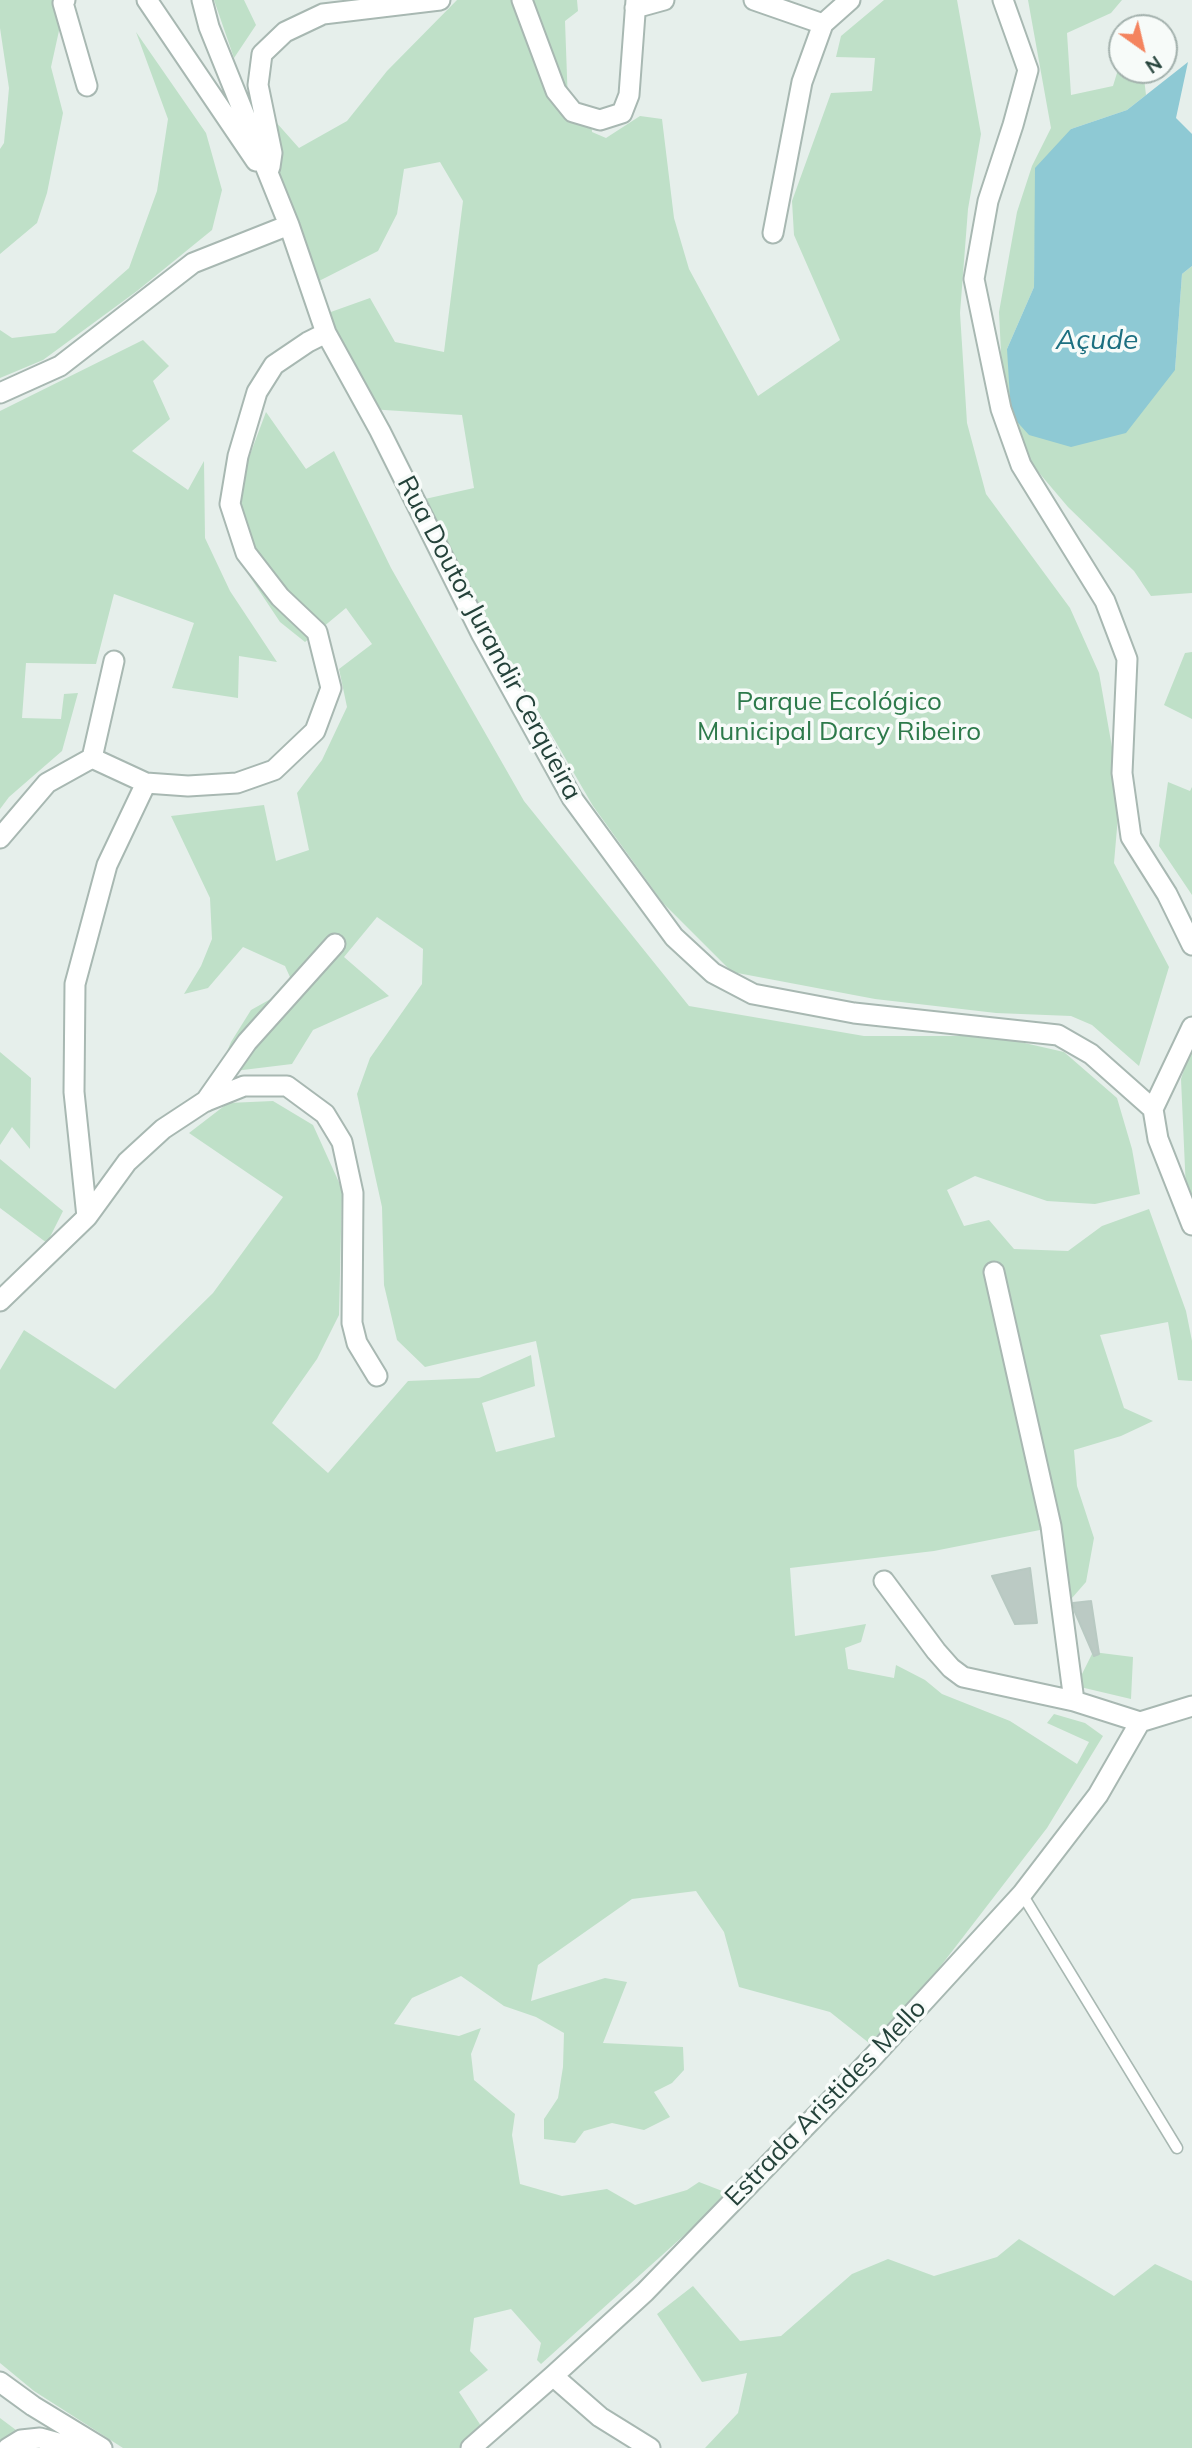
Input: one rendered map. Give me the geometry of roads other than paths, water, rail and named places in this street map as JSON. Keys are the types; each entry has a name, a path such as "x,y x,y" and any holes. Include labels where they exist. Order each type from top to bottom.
{"street":[{"path":"65,0 63,3 87,86"},
{"path":"147,0 250,155 269,174"},
{"name":"Rua Doutor Jurandir Cerqueira","path":"202,0 209,27 289,225 326,333 380,431 482,635 572,798 674,937 713,973 753,994 854,1013 1058,1035 1091,1054 1153,1109"},
{"path":"269,174 272,153 258,85 262,54 285,32 323,15 440,0"},
{"path":"522,0 556,90 573,112 600,120 622,113 629,95 636,4 664,0"},
{"path":"754,0 823,23"},
{"path":"774,233 802,82 823,23 849,0"},
{"path":"1003,0 1028,70 988,201 974,279 1001,409 1021,465 1105,601 1128,659 1122,773 1131,837 1167,894 1192,945"},
{"path":"0,393 60,366 193,263 289,225"},
{"path":"92,758 146,783 188,786 237,783 274,770 316,731 331,688 317,632 280,597 246,553 230,504 238,457 257,392 274,365 326,333"},
{"path":"0,838 47,783 92,758 114,661"},
{"path":"87,1217 74,1092 75,984 107,865 146,783"},
{"path":"204,1102 247,1042 335,944"},
{"path":"1192,1027 1153,1109 1158,1139 1192,1225"},
{"path":"0,1301 87,1217 127,1162 163,1129 204,1102 244,1086 287,1086 325,1114 342,1142 353,1193 352,1323 358,1343 377,1376"},
{"path":"993,1272 1051,1526 1074,1701"},
{"path":"884,1581 936,1651 963,1677 1074,1701 1140,1722 1192,1706"},
{"name":"Estrada Aristides Mello","path":"471,2448 645,2292 862,2069 1021,1894 1098,1795 1140,1722"},
{"path":"553,2376 600,2417 650,2448"},
{"path":"0,2382 33,2406 102,2448"},
{"path":"8,2448 21,2440 40,2438 76,2448"}],"lane":[{"path":"1021,1894 1177,2148"}],"water":[{"name":"Açude","path":"1188,62 1176,118 1192,134 1192,266 1182,274 1175,370 1126,433 1071,447 1029,435 1011,415 1007,349 1034,287 1035,168 1071,129 1127,110 1160,84 1178,84 1178,70"}],"park label":[{"name":"Parque Ecológico Municipal Darcy Ribeiro","path":"839,717"}]}
